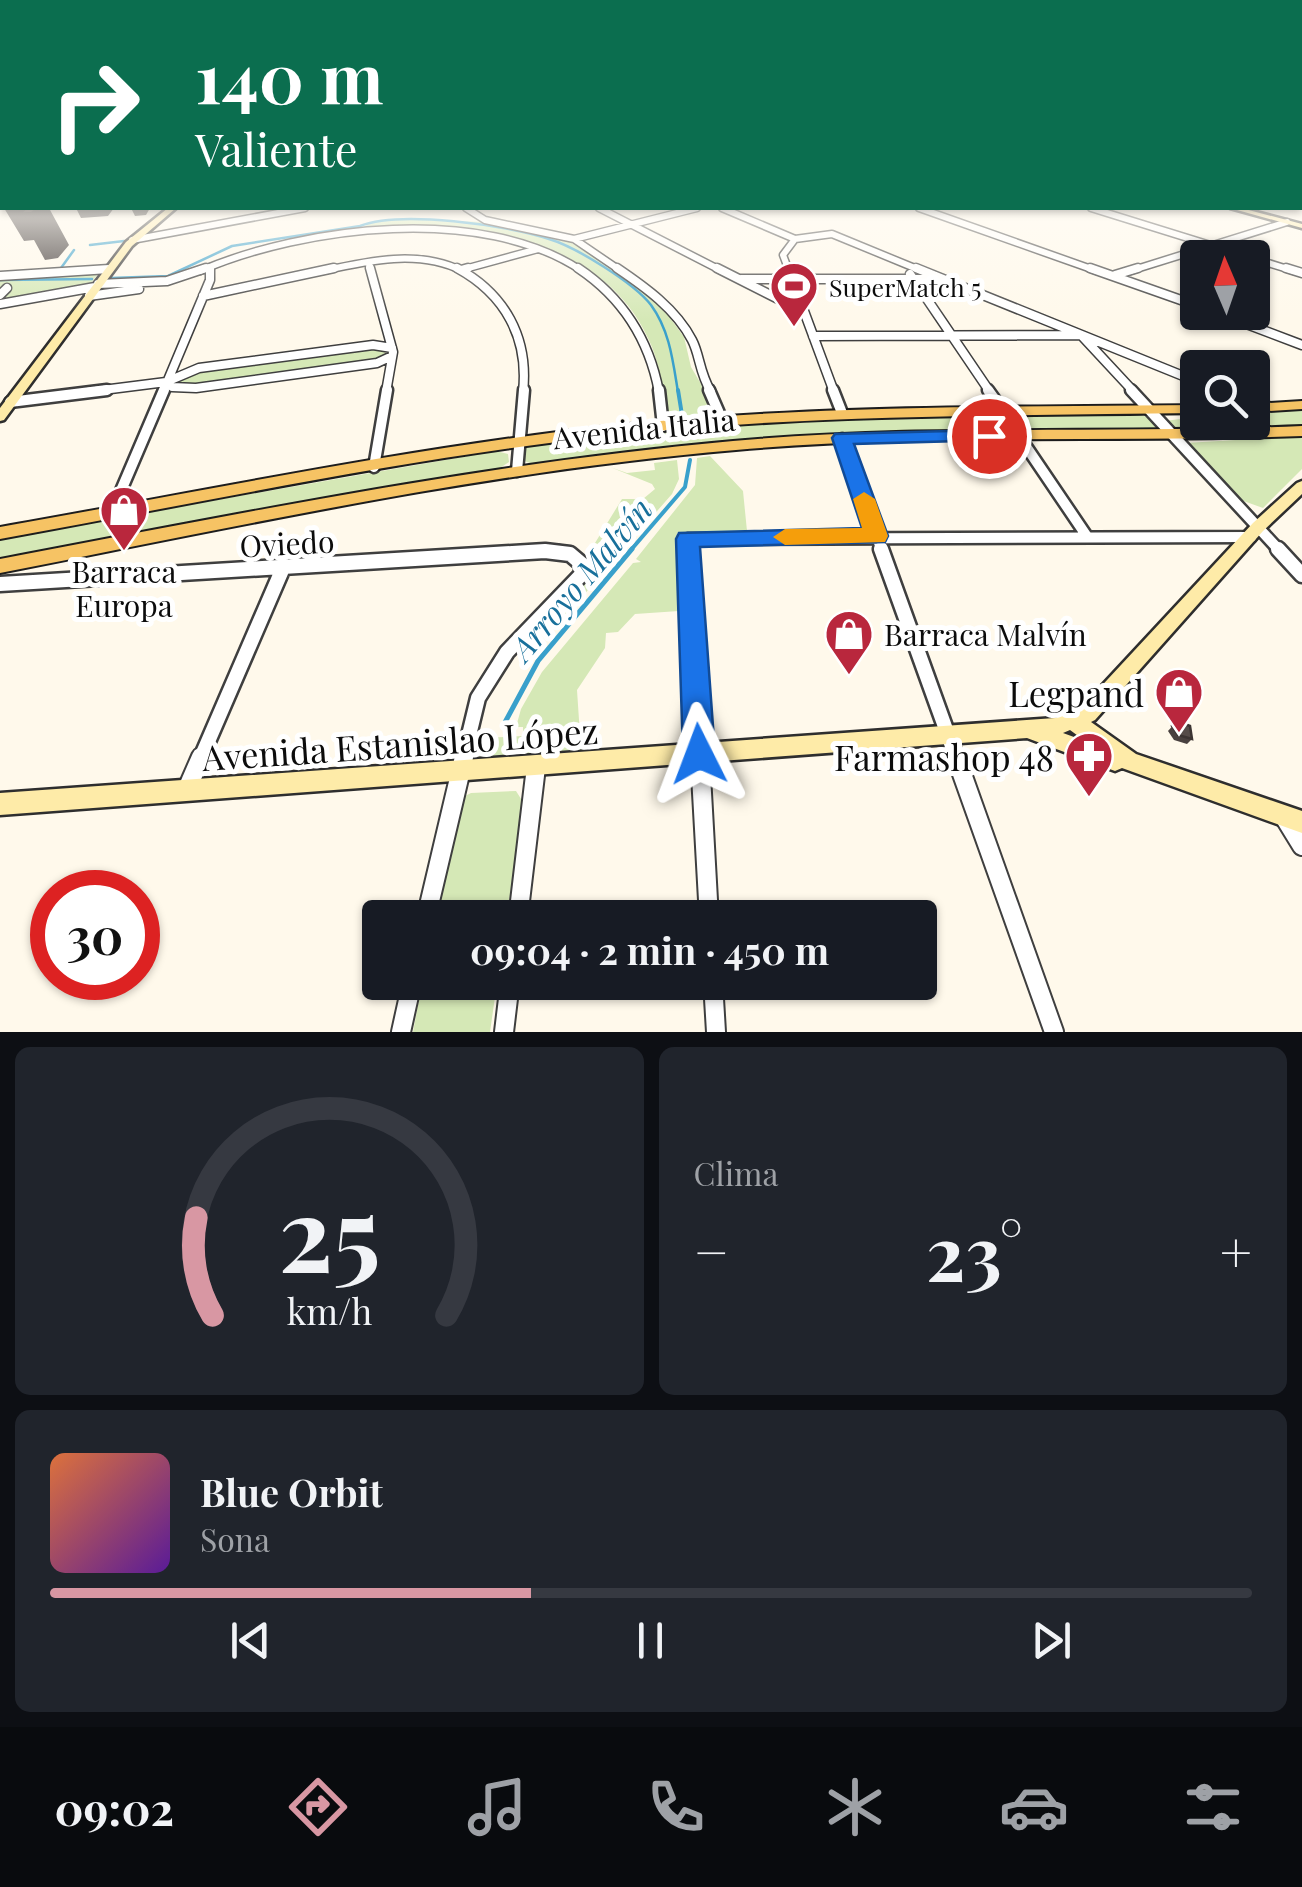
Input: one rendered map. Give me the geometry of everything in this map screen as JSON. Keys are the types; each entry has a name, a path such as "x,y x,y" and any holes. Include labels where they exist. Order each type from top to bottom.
{"main road":[{"path":"1270,407 1302,406"},
{"name":"Avenida Italia","path":"0,534 513,444 663,426 842,413 1180,413"},
{"path":"772,442 839,432 845,425 842,413"},
{"name":"Avenida Italia","path":"0,566 517,470 772,442 1302,431"}],"street":[{"path":"0,417 109,269 132,240 152,224"},
{"path":"132,240 218,224"},
{"path":"504,224 574,239 653,292 684,327 722,420"},
{"path":"574,239 631,224"},
{"path":"632,224 804,312"},
{"path":"760,224 795,239 826,233 1180,375"},
{"path":"966,224 1180,299"},
{"path":"1147,224 1202,240"},
{"path":"1229,240 1280,224"},
{"path":"0,304 167,281 210,271 245,254 391,229 474,233 538,250 589,275 626,308 649,350 663,426"},
{"path":"795,239 783,256 842,413"},
{"path":"461,270 538,250"},
{"path":"1115,275 1180,255"},
{"path":"203,296 369,264 423,259 461,270 506,310 523,346 524,390 513,444 517,470"},
{"path":"902,262 1003,411"},
{"path":"1270,262 1302,273"},
{"path":"369,264 392,352 374,467"},
{"path":"0,276 109,269"},
{"path":"111,514 210,271"},
{"path":"737,278 942,278"},
{"path":"94,289 167,281"},
{"path":"1262,330 1302,345"},
{"path":"814,336 1081,335 1254,532 1302,575"},
{"path":"10,402 166,382 199,368 373,345 392,352"},
{"path":"166,382 172,388 196,388 378,364 392,352"},
{"path":"1019,436 1086,535"},
{"path":"842,438 1054,1032"},
{"path":"1302,486 1254,532 1088,714 1075,722 1129,762 1293,819 1302,846"},
{"path":"708,900 688,539 1254,532"},
{"name":"Oviedo","path":"0,584 562,551 577,556 582,565 581,576 493,670 472,712 457,773"},
{"path":"187,790 283,568"},
{"name":"Avenida Estanislao López","path":"0,804 1032,731 1075,722"},
{"path":"1032,731 1129,762"},
{"path":"520,900 536,767"},
{"path":"430,900 457,773"},
{"path":"401,1032 408,1000"},
{"path":"504,1032 508,1000"},
{"path":"714,1000 716,1032"}],"green space":[{"path":"369,224 497,224 563,239 582,248 657,300 684,337 691,367 713,410 690,416 668,414 652,347 630,308 601,279 566,258 528,244 486,236 359,229"},
{"path":"96,273 87,288 0,303 0,278"},
{"path":"366,347 386,351 382,359 185,387 174,385 181,374"},
{"path":"1302,409 1302,426 1270,427 1270,411"},
{"path":"1137,414 1151,418 1157,430 740,441 533,464 521,460 522,449 531,446 682,430 909,418"},
{"path":"1180,419 1180,431 1164,421"},
{"path":"1302,436 1302,469 1263,508 1238,499 1186,443 1270,440"},
{"path":"496,451 508,454 509,462 497,470 0,560 0,538"},
{"path":"710,456 743,491 747,531 677,533 679,611 635,614 618,632 606,633 605,648 577,690 581,750 489,756 487,746 479,757 482,738 523,736 523,727 516,727 521,709 542,672 633,563 641,562 636,559 695,485 697,458"},
{"path":"677,460 679,479 672,494 545,639 555,615 613,549 595,543 622,499 643,499 655,489 652,484 610,467 627,473 655,470 654,463"},
{"path":"516,791 523,802 509,900 440,900 461,798 471,793"},
{"path":"419,1000 495,1000 490,1032 413,1032"}],"building":[{"path":"1177,721 1190,726 1192,739 1178,735 1172,726"}],"waterway":[{"name":"Arroyo Malvín","path":"111,278 168,276 232,246 367,224"},
{"name":"Arroyo Malvín","path":"475,224 549,239 604,267 643,296 667,336 678,392"},
{"path":"90,245 124,241"},
{"path":"61,268 74,250"},
{"name":"Arroyo Malvín","path":"0,280 92,279"},
{"name":"Arroyo Malvín","path":"678,390 682,415"},
{"name":"Arroyo Malvín","path":"630,551 685,487 690,460"},
{"name":"Arroyo Malvín","path":"503,726 538,661 632,549"}],"slow traffic":[{"path":"785,537 877,536 864,499"}],"place":[{"name":"SuperMatch 5","path":"794,328"},
{"name":"Barraca Europa","path":"124,552"},
{"name":"Barraca Malvín","path":"849,676"},
{"name":"Legpand","path":"1179,734"},
{"name":"Farmashop 48","path":"1089,798"}],"route":[{"path":"699,754 688,539 877,536 842,438 989,436"}]}
